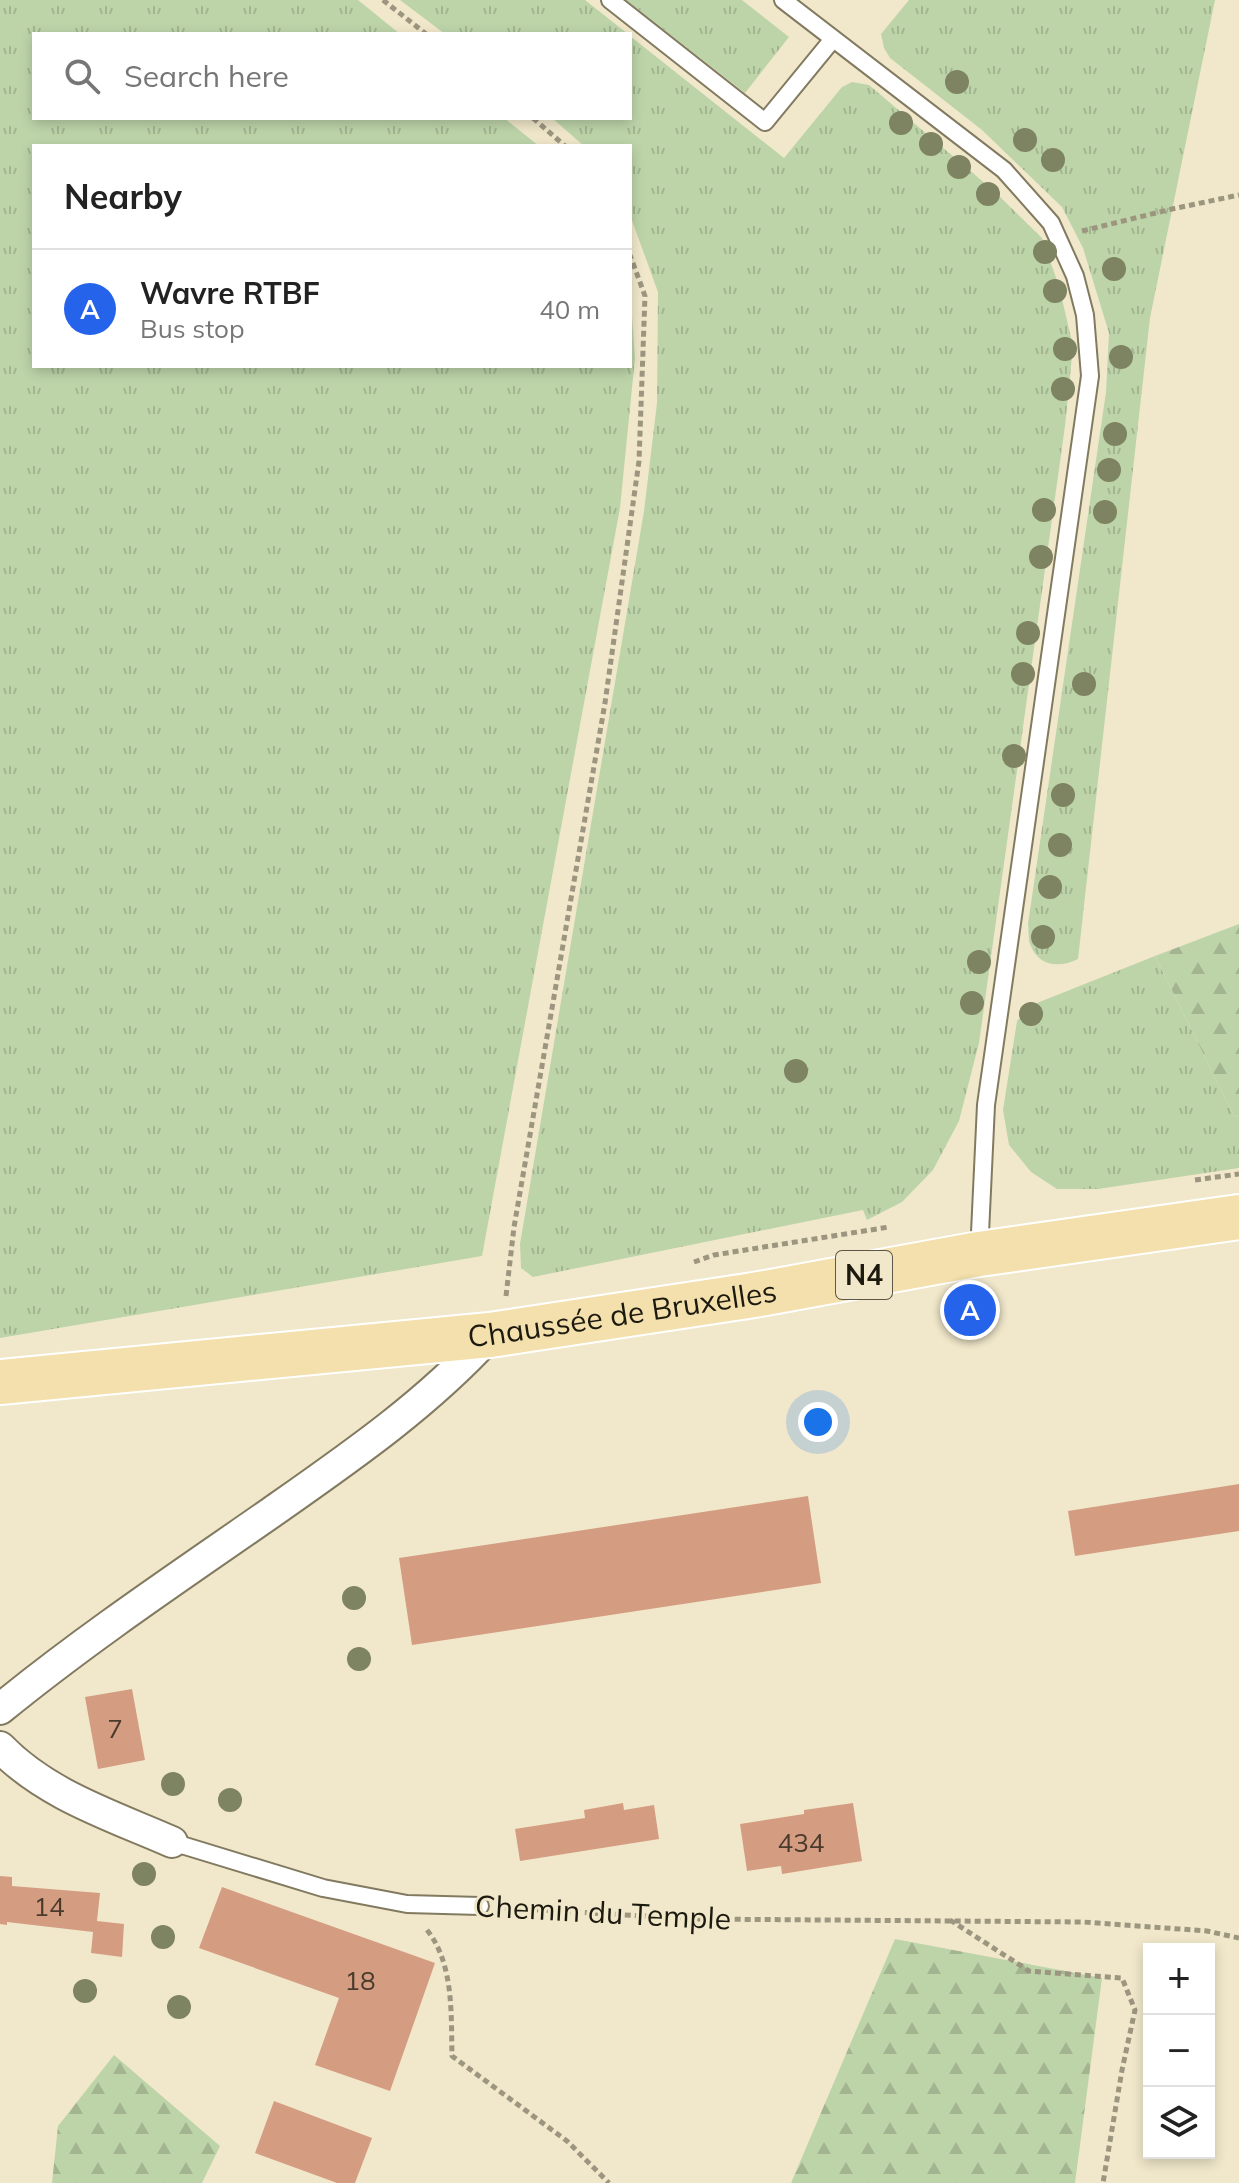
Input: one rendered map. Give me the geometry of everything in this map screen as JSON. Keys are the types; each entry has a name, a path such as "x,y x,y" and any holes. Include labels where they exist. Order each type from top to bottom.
{"main road":[{"name":"Chaussée de Bruxelles","path":"0,1382 490,1335 754,1295 979,1254 1239,1217"}],"street":[{"path":"0,1709 63,1658 368,1445 458,1370 490,1335"},
{"name":"Chemin du Temple","path":"0,1747 33,1776 57,1790 172,1842"}],"lane":[{"path":"610,0 765,122 833,39"},
{"path":"783,0 1004,170 1051,223 1075,276 1085,315 1090,376 986,1105 979,1254"},
{"name":"Chemin du Temple","path":"172,1842 323,1888 407,1904 480,1906"}],"path":[{"path":"383,0 423,32"},
{"path":"535,120 563,144"},
{"path":"1058,238 1239,195"},
{"path":"490,1335 506,1298 514,1227 605,703 639,461 645,296 632,260"},
{"path":"407,1904 439,1945 451,1999 452,2056 567,2141 609,2183"},
{"name":"Chemin du Temple","path":"480,1906 696,1919 1083,1922 1207,1931 1239,1938"},
{"path":"949,1920 1029,1971 1122,1978 1135,2010 1103,2183"}],"green space":[{"path":"0,0 358,0 398,32 32,32 32,120 506,120 536,144 32,144 32,368 632,368 632,316 635,358 620,508 482,1256 0,1338"},
{"path":"400,0 585,0 625,32 442,32"},
{"path":"626,0 742,0 789,37 745,93"},
{"path":"909,0 1215,0 1150,318 1078,959 1064,964 1050,964 1038,957 1030,944 1028,924 1106,392 1109,333 1083,248 1062,207 982,130 890,58 881,34"},
{"path":"632,38 784,158 842,87 852,82 869,85 994,191 1042,238 1059,286 1073,346 1065,426 979,1043 959,1121 933,1170 902,1202 867,1220 863,1210 533,1277 521,1268 520,1244 644,511 657,403 658,292 632,220 632,144 582,144 554,120 632,120"},
{"path":"1239,924 1239,1117 1234,1116 1155,956"},
{"path":"1155,956 1234,1116 1239,1117 1239,1168 1098,1189 1057,1189 1031,1172 1009,1145 1003,1110 1017,1021 1032,1005"},
{"path":"895,1939 1102,1978 1075,2183 791,2183"},
{"path":"114,2055 220,2146 202,2183 52,2183 58,2126"}],"building":[{"path":"1239,1484 1239,1531 1075,1556 1068,1511"},
{"path":"808,1496 821,1583 412,1645 399,1558"},
{"path":"132,1689 145,1760 98,1769 85,1697"},
{"path":"623,1803 624,1810 654,1805 659,1839 520,1861 515,1829 585,1818 584,1810"},
{"path":"853,1803 862,1861 782,1874 781,1866 747,1871 740,1824"},
{"path":"0,1876 12,1877 12,1886 100,1893 97,1921 124,1924 122,1957 91,1953 93,1932 7,1922 7,1925 0,1924"},
{"path":"222,1887 435,1963 390,2091 315,2065 339,1998 199,1948"},
{"path":"274,2101 372,2138 355,2183 337,2183 255,2153"}],"place":[{"name":"Wavre RTBF","path":"970,1310"}]}
